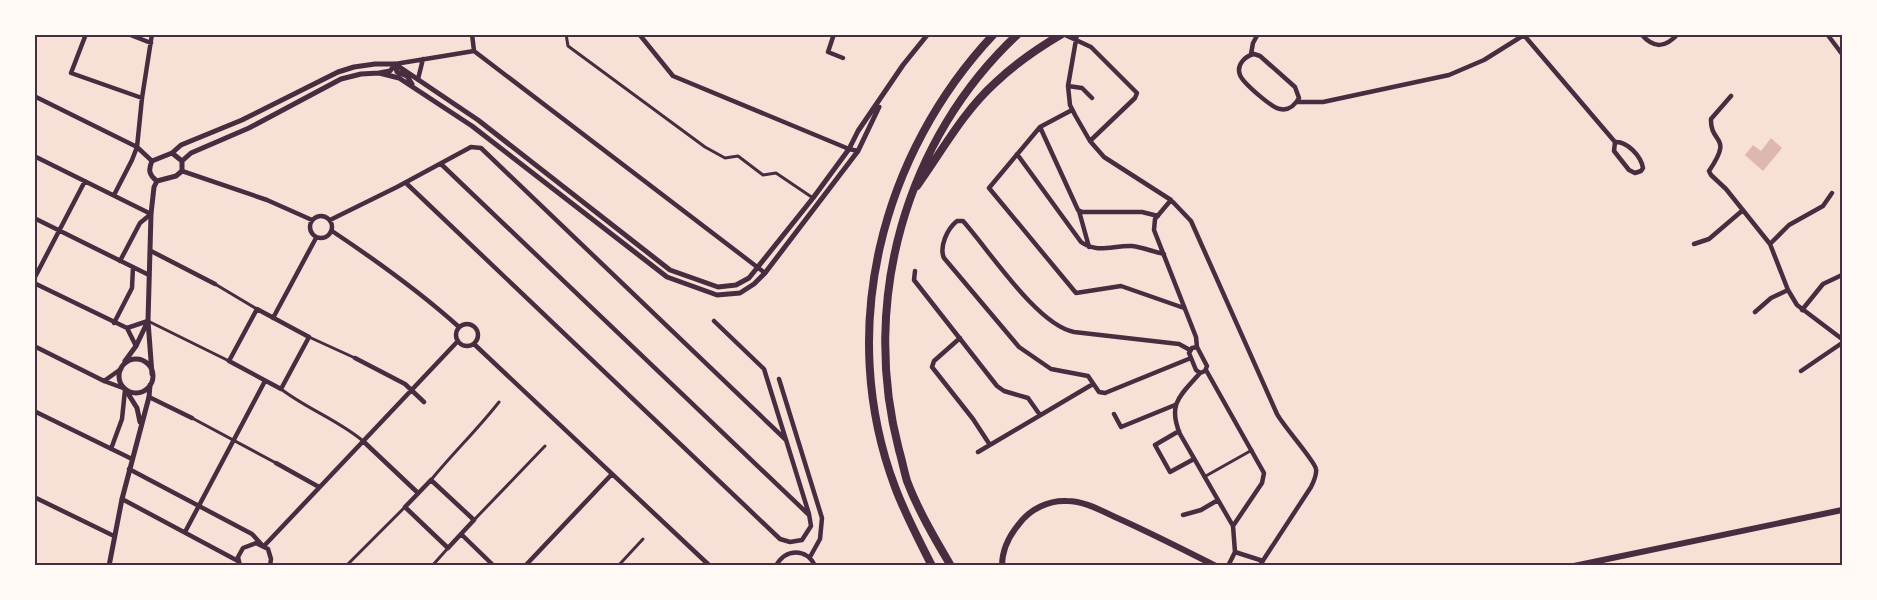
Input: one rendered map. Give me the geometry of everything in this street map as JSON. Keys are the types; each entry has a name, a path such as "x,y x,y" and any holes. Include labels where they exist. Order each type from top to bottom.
{"highway":[{"path":"932,566 895,488 882,444 873,400 870,306 877,257 889,210 905,167 925,126 951,87 994,34"},
{"path":"951,566 907,481 892,425 885,372 885,318 888,288 900,228 910,196 930,151 956,105 983,70 1018,34"},
{"path":"910,196 953,133 994,83 1027,57 1062,34"}],"main road":[{"path":"1002,566 1006,543 1022,519 1034,509 1048,503 1069,501 1116,517 1216,566"},
{"path":"1574,566 1842,510"}],"street":[{"path":"86,34 71,73 142,98"},
{"path":"128,34 151,43"},
{"path":"114,195 136,147 152,34"},
{"path":"472,34 474,51 765,273"},
{"path":"566,34 568,46 705,147 725,158 738,156 764,175 776,173 813,198"},
{"path":"639,34 673,76 858,151"},
{"path":"834,34 828,52 843,58"},
{"path":"395,64 478,120 670,270 718,287 736,285 749,278 849,149 858,131 903,65 928,34"},
{"path":"1062,34 1077,37 1091,47 1137,93 1135,98 1090,141"},
{"path":"1251,54 1260,56 1295,87 1299,95 1297,102 1291,108 1280,110 1272,105 1239,74 1240,66 1251,54 1258,34"},
{"path":"1641,34 1654,45 1660,46 1678,34"},
{"path":"1827,34 1842,54"},
{"path":"1297,102 1323,102 1449,75 1489,57 1523,35 1615,142 1614,151 1629,170 1641,171 1642,163 1626,144 1621,141 1615,142"},
{"path":"1077,37 1068,86 1072,110 1090,141 1109,161 1171,200 1182,210 1193,226 1278,414 1293,438 1315,465 1315,477 1311,487 1263,564 1235,552"},
{"path":"157,181 150,174 149,168 152,161 242,120 338,72 354,67 395,64 474,51"},
{"path":"418,79 423,59"},
{"path":"379,73 390,70 395,64"},
{"path":"395,64 397,72 407,76 414,87"},
{"path":"182,171 182,161 190,153 249,128 341,79 361,74 379,73 399,78 472,126 667,277 717,295 740,293 765,273 858,151 884,95"},
{"path":"1068,86 1082,88 1092,98"},
{"path":"34,96 136,147 152,161"},
{"path":"1731,96 1711,119 1711,128 1721,146 1720,155 1709,173 1726,189 1770,244 1788,290 1802,310 1842,341 1801,371"},
{"path":"1072,110 1040,127 989,188 1076,293 1121,286 1184,308"},
{"path":"1040,127 1079,211 1089,247"},
{"path":"316,238 310,230 312,220 319,216 330,220 406,183 471,147 481,148 786,441"},
{"path":"172,153 182,161"},
{"path":"1017,154 1082,242 1089,247 1100,249 1134,246 1164,254"},
{"path":"34,156 151,214"},
{"path":"441,164 809,514"},
{"path":"109,566 129,469 149,397 152,374 148,321 154,187 157,181 176,176 182,171"},
{"path":"182,171 267,200 312,220"},
{"path":"85,181 34,281 127,328 148,321 282,389 298,401 346,427 418,494"},
{"path":"406,183 780,539 790,542 802,540 811,526 809,514 764,369 714,321"},
{"path":"1770,244 1793,222 1823,206 1832,193"},
{"path":"1171,200 1154,222 1154,230 1196,336 1197,347 1207,366 1206,370 1263,470 1263,480 1233,526"},
{"path":"1694,244 1709,239 1743,210"},
{"path":"1079,211 1146,213 1158,216"},
{"path":"120,261 140,223 151,214"},
{"path":"34,218 149,275"},
{"path":"330,220 332,231 380,262 459,327"},
{"path":"1190,350 1179,344 1074,332 1058,327 1036,309 961,220 950,228 942,249 944,258 1019,347 1050,369 1090,377 1099,392 1106,393 1191,358"},
{"path":"316,238 324,238 332,231"},
{"path":"273,318 316,238"},
{"path":"151,251 309,337 355,358 412,390 424,402"},
{"path":"114,323 132,288 133,267"},
{"path":"915,271 914,280 997,386 1004,391 1028,398 1040,415"},
{"path":"1802,310 1823,284 1842,275"},
{"path":"1755,312 1771,298 1788,290"},
{"path":"229,361 257,309"},
{"path":"141,423 137,408 119,376 121,368 136,346 148,321"},
{"path":"469,324 475,328 478,338 474,344 465,347 458,342 455,336 459,327 469,324"},
{"path":"127,328 136,346"},
{"path":"282,389 309,337"},
{"path":"960,338 934,362 932,367 973,419 990,445"},
{"path":"263,545 458,342"},
{"path":"474,344 710,566"},
{"path":"34,346 125,389 140,393 150,385"},
{"path":"1190,350 1197,347"},
{"path":"1190,350 1196,370 1200,372"},
{"path":"104,381 133,360 142,360 149,366 152,374"},
{"path":"1206,370 1200,372 1180,396 1175,405 1174,414 1179,432 1233,526 1235,552 1228,566"},
{"path":"779,379 822,518 820,539 810,557"},
{"path":"185,532 265,381"},
{"path":"978,453 1094,384"},
{"path":"111,449 122,419 125,389"},
{"path":"149,397 320,487"},
{"path":"346,566 418,494 499,402"},
{"path":"1114,414 1121,427 1175,405"},
{"path":"34,411 132,459"},
{"path":"1179,432 1155,445 1170,472 1194,459"},
{"path":"432,566 545,446"},
{"path":"1204,477 1252,450"},
{"path":"129,469 252,534 270,554 271,565"},
{"path":"525,566 612,474"},
{"path":"431,480 474,520"},
{"path":"34,497 114,536"},
{"path":"122,500 239,563 240,552 247,545 256,543 263,545"},
{"path":"1183,515 1201,510 1218,500"},
{"path":"405,507 448,548"},
{"path":"461,534 494,566"},
{"path":"618,566 643,539"},
{"path":"776,566 784,555 790,552 810,557 815,566"}],"shaded area":[{"path":"1771,138 1782,148 1763,171 1745,155 1753,145 1761,151"}]}
